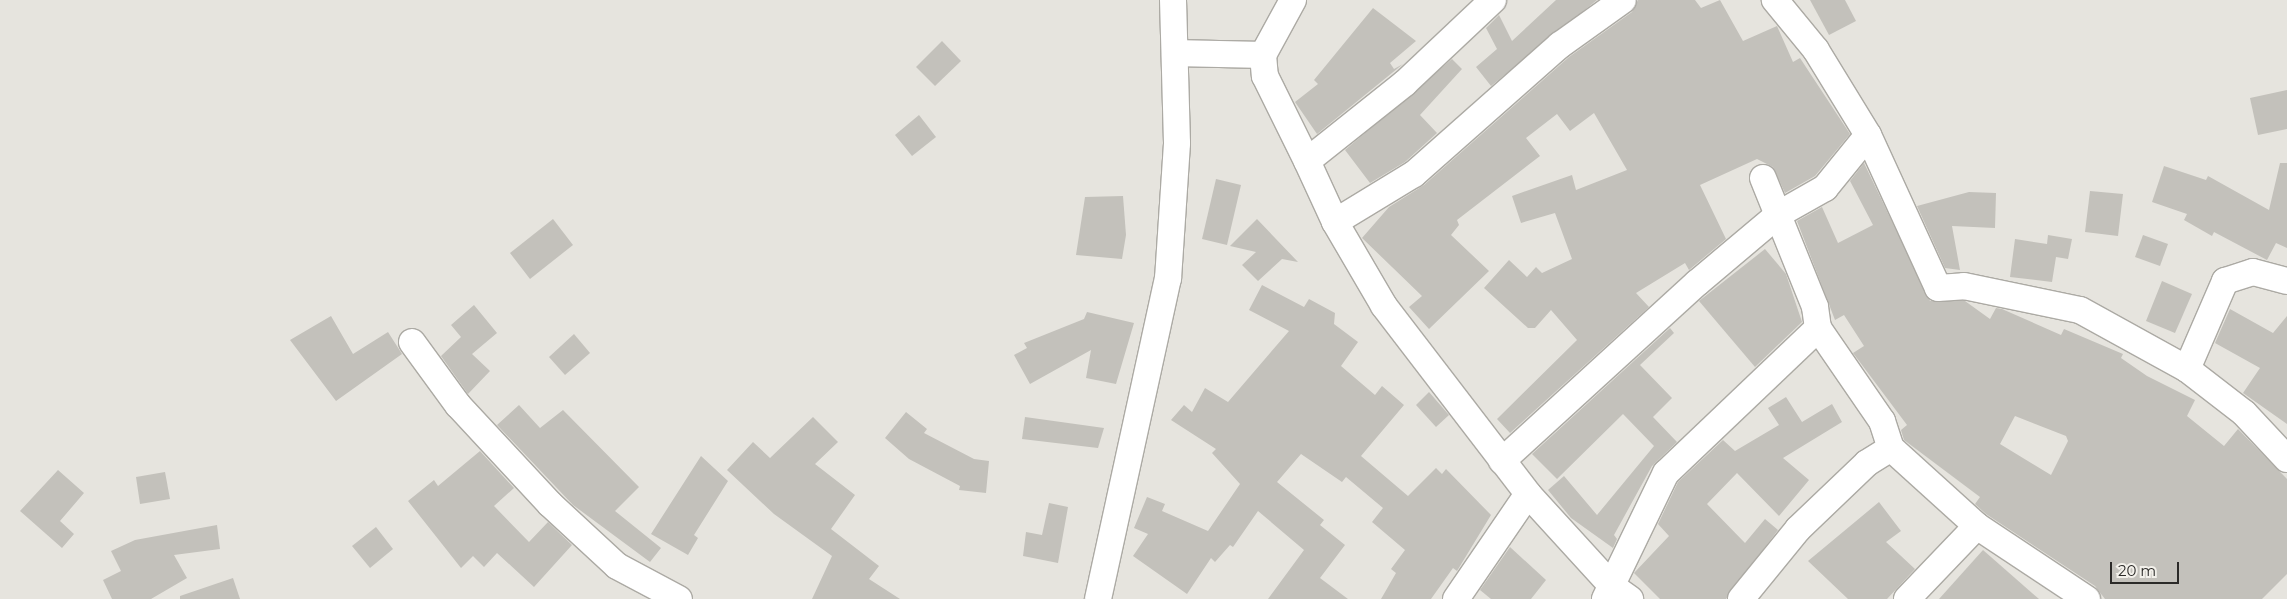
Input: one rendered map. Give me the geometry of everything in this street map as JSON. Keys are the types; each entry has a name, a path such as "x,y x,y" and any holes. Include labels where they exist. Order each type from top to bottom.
{"street":[{"path":"1098,599 1168,279 1177,143 1173,0"},
{"path":"1293,0 1264,55 1265,76 1307,161 1334,222 1384,306 1528,494 1616,595 1666,473 1818,328"},
{"path":"1307,161 1405,84 1493,0"},
{"path":"1334,222 1414,174 1560,45 1623,0"},
{"path":"1775,0 1816,50 1868,135 1938,288 1964,286 2080,310 2187,369 2244,412 2287,460"},
{"path":"1175,52 1264,55"},
{"path":"1502,461 1779,214 1825,188 1868,135"},
{"path":"1763,178 1815,307 1818,328 1882,421 1891,448 1977,526 2087,599"},
{"path":"2187,369 2225,281 2254,272 2287,281"},
{"path":"412,342 458,405 550,504 617,566 678,599"},
{"path":"1741,599 1798,529 1867,463 1891,448"},
{"path":"1456,599 1528,494"},
{"path":"1907,599 1977,526"}],"building":[{"path":"1556,0 1597,0 1491,86 1476,67 1497,49 1486,28 1499,15 1512,41"},
{"path":"1638,0 1695,0 1701,8 1720,0 1743,41 1777,26 1793,62 1800,58 1850,134 1815,176 1785,193 1773,167 1757,159 1700,185 1726,239 1689,270 1685,263 1636,293 1649,307 1510,433 1497,419 1577,340 1551,310 1535,328 1528,328 1484,288 1509,260 1527,277 1536,267 1542,273 1572,259 1555,213 1521,223 1512,196 1572,175 1576,190 1627,170 1594,113 1570,131 1557,114 1526,138 1540,156 1457,220 1459,225 1451,235 1489,271 1429,329 1409,307 1422,296 1362,238 1389,207 1424,185 1569,57 1632,12"},
{"path":"1810,0 1845,0 1856,21 1829,35"},
{"path":"1373,8 1416,41 1390,63 1394,69 1403,64 1317,134 1295,102 1318,84 1314,80"},
{"path":"942,41 961,61 935,86 916,67"},
{"path":"1452,59 1462,69 1420,115 1437,133 1405,162 1370,183 1345,150"},
{"path":"2287,90 2287,129 2258,135 2250,98"},
{"path":"919,115 936,137 912,156 895,135"},
{"path":"1864,163 1930,301 1965,301 1990,319 1996,308 2061,335 2064,329 2123,354 2121,358 2147,376 2195,400 2187,416 2224,446 2238,429 2287,479 2287,574 2262,599 2105,599 2095,586 1986,514 1975,504 1980,497 1904,440 1901,430 1907,425 1853,353 1864,346 1844,315 1835,320 1797,221 1822,207 1838,243 1873,225 1850,181","holes":["2015,416 2066,436 2068,441 2051,475 2000,444"]},
{"path":"2280,163 2287,163 2287,248 2276,243 2267,260 2214,232 2212,236 2184,220 2187,214 2152,202 2164,166 2206,180 2208,176 2269,210"},
{"path":"1216,179 1241,185 1227,245 1202,239"},
{"path":"2090,191 2123,194 2118,236 2085,232"},
{"path":"1969,192 1996,193 1995,228 1952,226 1960,270 1945,268 1917,206"},
{"path":"1123,196 1126,235 1122,259 1076,255 1085,197"},
{"path":"553,219 573,245 530,279 510,253"},
{"path":"1257,219 1298,262 1282,259 1258,281 1242,265 1256,252 1230,246"},
{"path":"2048,235 2072,239 2068,259 2056,257 2052,282 2010,277 2015,239 2047,244"},
{"path":"2143,235 2168,244 2160,266 2135,257"},
{"path":"1765,249 1786,274 1802,322 1755,367 1699,301"},
{"path":"2162,281 2192,294 2175,333 2146,321"},
{"path":"1262,285 1304,307 1309,299 1335,313 1334,324 1358,342 1341,366 1375,395 1382,386 1404,405 1361,456 1408,496 1436,468 1442,474 1446,469 1491,515 1457,571 1453,568 1431,599 1381,599 1396,573 1391,569 1405,550 1372,522 1383,508 1346,477 1342,482 1301,454 1277,482 1324,520 1320,525 1345,545 1320,578 1348,599 1268,599 1304,550 1258,511 1233,547 1230,545 1215,562 1211,558 1187,594 1133,556 1148,534 1134,528 1147,497 1165,504 1162,511 1208,531 1240,484 1212,453 1216,449 1171,420 1184,405 1192,412 1205,388 1228,402 1289,331 1249,310"},
{"path":"474,305 497,333 472,354 490,371 468,394 441,356 461,337 451,325"},
{"path":"2230,309 2273,333 2287,316 2287,424 2243,393 2260,368 2215,343"},
{"path":"1087,312 1134,323 1116,384 1086,378 1091,350 1030,384 1014,355 1027,348 1024,343 1084,319"},
{"path":"331,316 353,354 388,332 402,354 336,401 290,340"},
{"path":"1670,328 1674,333 1640,365 1672,398 1653,417 1677,442 1652,466 1614,535 1617,539 1613,548 1571,518 1548,490 1564,476 1597,515 1654,446 1623,414 1557,479 1532,454"},
{"path":"574,334 590,353 565,375 549,357"},
{"path":"1429,392 1449,415 1436,427 1416,405"},
{"path":"1786,397 1802,422 1832,404 1842,422 1783,458 1809,480 1779,516 1737,473 1707,504 1745,543 1765,519 1778,530 1726,599 1660,599 1634,573 1669,536 1658,524 1678,482 1723,440 1735,451 1779,425 1768,408"},
{"path":"519,405 540,428 563,410 639,487 615,511 661,548 650,562 573,505 497,425"},
{"path":"906,412 927,429 924,433 974,459 989,461 986,493 959,490 960,486 909,459 885,438"},
{"path":"813,417 838,442 815,464 855,495 831,529 879,566 869,579 900,599 812,599 832,556 774,514 727,470 753,442 770,458"},
{"path":"1025,417 1104,428 1098,448 1022,439"},
{"path":"480,451 514,488 494,506 529,542 548,522 572,545 534,587 497,553 484,567 473,556 461,568 408,501 434,480 438,486"},
{"path":"701,456 728,481 694,535 698,538 688,555 651,534"},
{"path":"58,470 84,493 60,521 74,534 62,548 20,511"},
{"path":"165,472 170,499 140,504 136,477"},
{"path":"1879,502 1901,531 1886,542 1915,569 1887,599 1848,599 1808,561"},
{"path":"1049,503 1068,507 1058,563 1023,556 1026,532 1042,535"},
{"path":"217,525 220,549 174,555 187,578 151,599 112,599 103,580 121,571 111,551 135,540"},
{"path":"376,527 393,549 370,568 352,546"},
{"path":"1510,547 1546,580 1531,599 1491,599 1480,590"},
{"path":"1983,550 2039,599 1939,599"},
{"path":"233,578 240,599 180,599 180,596"}]}
